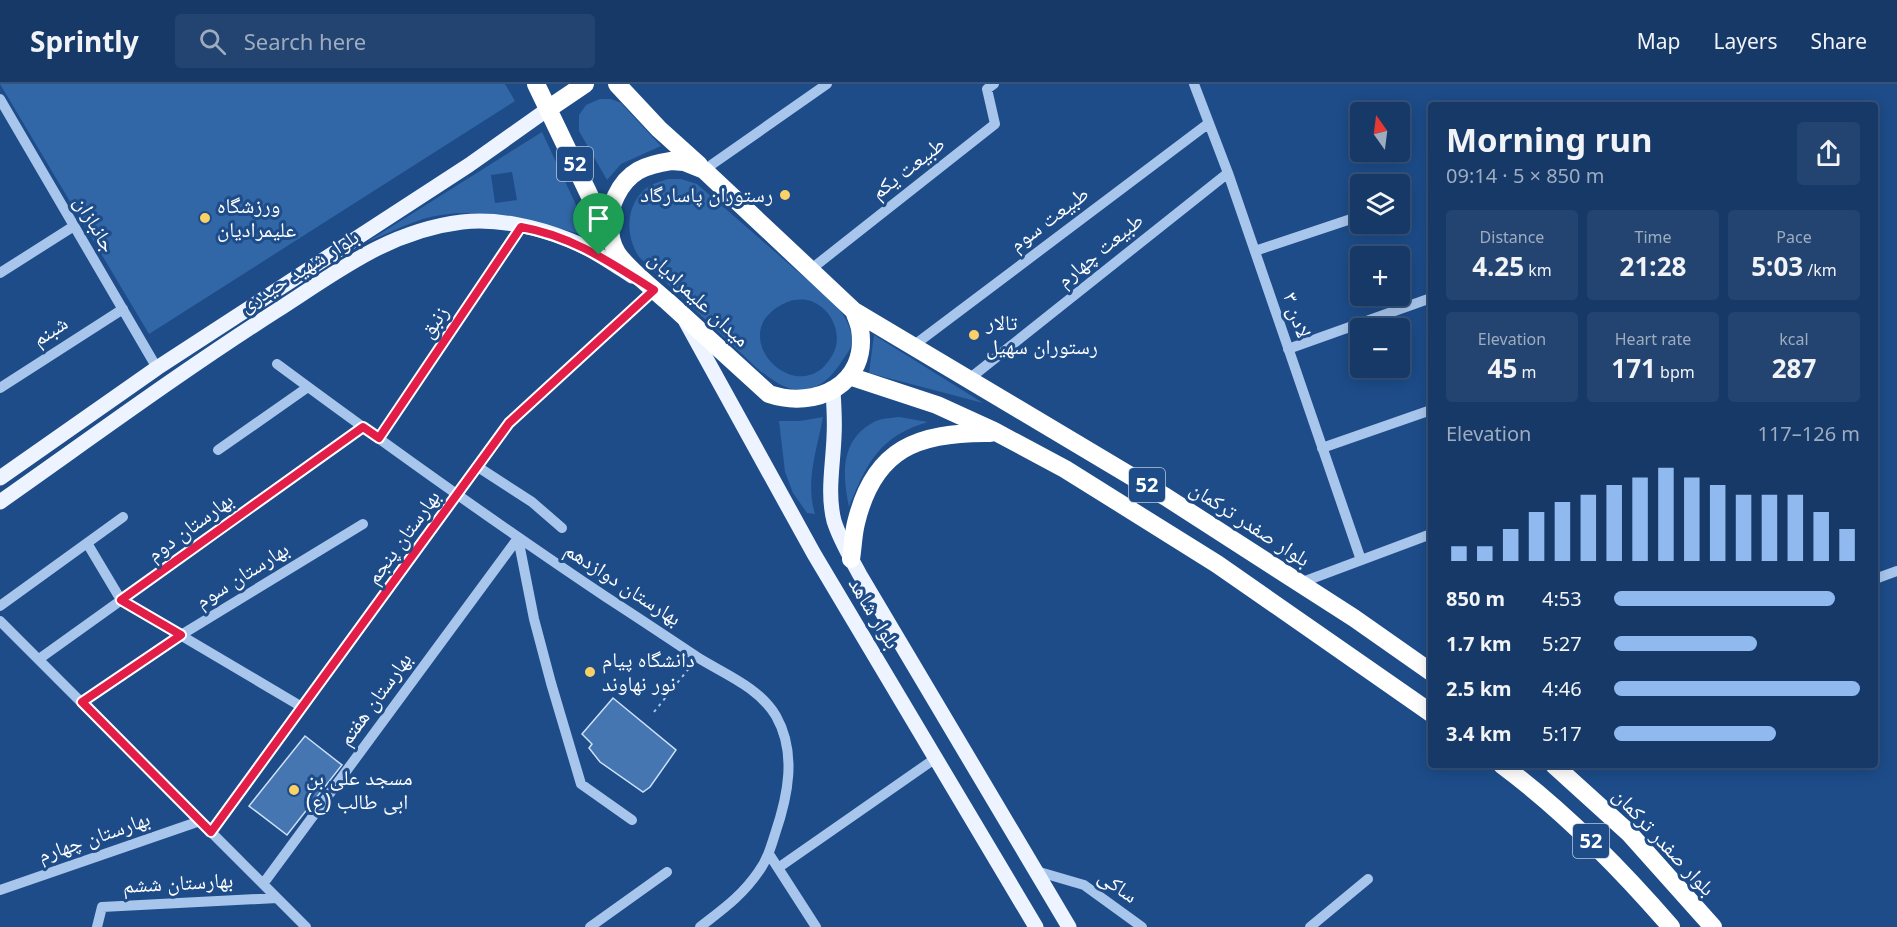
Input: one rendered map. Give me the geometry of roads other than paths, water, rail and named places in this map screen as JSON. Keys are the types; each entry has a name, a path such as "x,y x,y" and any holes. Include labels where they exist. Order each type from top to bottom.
{"highway":[{"name":"52","path":"536,84 613,244"},
{"path":"548,109 585,84"},
{"name":"52","path":"617,84 659,129 854,311"},
{"name":"52","path":"613,244 610,225 611,205 620,188 633,173 652,164 671,161 684,162 704,170"},
{"name":"میدان علیمرادیان","path":"613,244 618,254 654,290 769,394 781,398 800,400 817,398 833,391 849,376 857,362 860,347 860,328 854,311"},
{"name":"بلوار صفدر ترکمان","path":"854,311 1167,497 1428,670"},
{"name":"52","path":"849,376 937,405 1065,469 1208,558 1428,711"},
{"path":"851,560 855,525 864,495 874,476 894,455 915,443 935,436 960,432 997,433"},
{"name":"52","path":"1506,768 1594,844 1671,927"},
{"name":"بلوار صفدر ترکمان","path":"1557,768 1629,833 1713,927"}],"main road":[{"name":"بلوار شهید حیدری","path":"0,478 157,368 469,165 548,109"},
{"name":"بلوار شهید حیدری","path":"0,502 255,324 370,250 391,241 432,228 464,222 500,223 569,240 599,255 654,290"},
{"name":"بلوار شاهد","path":"684,316 814,554 1036,927"},
{"path":"157,368 170,383"},
{"name":"بلوار شاهد","path":"833,391 834,438 831,499 835,521 851,560 1069,927"}],"street":[{"path":"704,170 827,84"},
{"name":"طبیعت یکم","path":"810,270 995,124 987,89 994,84"},
{"name":"لادن ۳","path":"1194,84 1228,173 1361,560"},
{"name":"جانبازان","path":"0,99 157,368"},
{"name":"طبیعت سوم","path":"913,346 1209,123"},
{"name":"طبیعت چهارم","path":"969,379 1228,173"},
{"path":"1255,251 1350,219"},
{"path":"0,273 74,226"},
{"name":"زنبق","path":"379,438 521,227"},
{"name":"بهارستان پنجم","path":"211,832 509,423 654,290"},
{"path":"1288,349 1428,299"},
{"name":"شبنم","path":"0,388 123,309"},
{"name":"بهارستان دوازدهم","path":"277,364 518,538 763,699 771,709 782,729 787,750 789,778 769,854 760,870 736,900 700,927"},
{"path":"218,450 308,387"},
{"path":"1322,448 1428,411"},
{"name":"بهارستان دوم","path":"39,659 363,427"},
{"path":"478,467 532,502 562,528"},
{"path":"0,606 123,517"},
{"name":"بهارستان سوم","path":"82,702 181,635 363,524"},
{"path":"1300,583 1428,535"},
{"path":"518,538 545,662 581,784 632,820"},
{"name":"بهارستان هفتم","path":"263,884 518,538"},
{"path":"87,543 121,600 302,706"},
{"path":"1878,578 1897,571"},
{"path":"0,621 306,927"},
{"path":"778,868 936,758"},
{"name":"بهارستان چهارم","path":"0,890 200,821"},
{"path":"769,854 816,927"},
{"name":"ساکی","path":"1036,871 1084,885 1142,927"},
{"path":"590,927 666,872"},
{"path":"1310,927 1368,879"},
{"name":"بهارستان ششم","path":"97,927 102,907 277,898"}],"place":[{"name":"رستوران پاسارگاد","path":"785,195"},
{"name":"ورزشگاه علیمرادیان","path":"205,218"},
{"name":"تالار رستوران سهیل","path":"974,335"},
{"name":"دانشگاه پیام نور نهاوند","path":"590,672"},
{"name":"مسجد علی بن ابی طالب (ع)","path":"294,790"}]}
